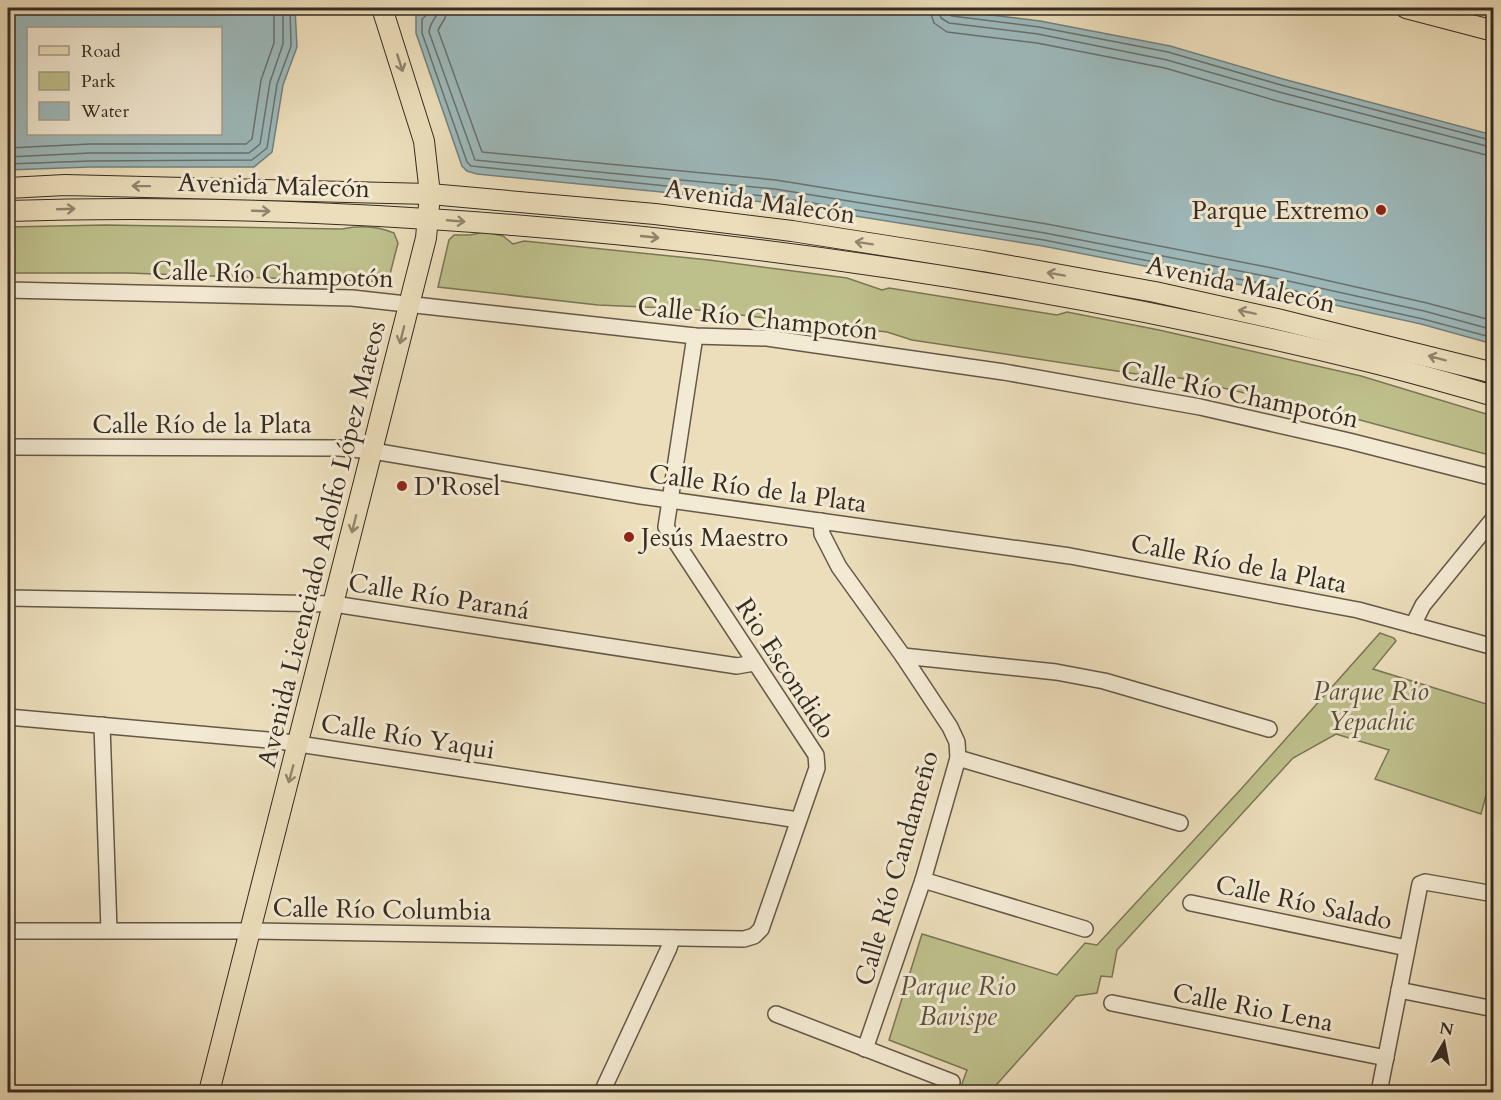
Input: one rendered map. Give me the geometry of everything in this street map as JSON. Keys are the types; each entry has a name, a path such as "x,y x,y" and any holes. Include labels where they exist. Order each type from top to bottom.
{"main road":[{"name":"Avenida Licenciado Adolfo López Mateos","path":"209,1092 426,238 430,194 424,141 382,8"},
{"path":"1406,8 1494,31"},
{"name":"Avenida Malecón","path":"8,188 110,186 430,194 655,214 792,231 983,261 1155,292 1398,348 1494,373"},
{"name":"Avenida Malecón","path":"8,211 173,208 428,218 615,233 756,249 959,279 1217,327 1371,362 1494,396"}],"street":[{"name":"Calle Río Champotón","path":"8,290 352,298 695,336 767,338 1004,372 1200,407 1349,441 1494,478"},
{"name":"Rio Escondido","path":"695,336 666,527 753,663 816,755 818,762 761,929 754,936"},
{"name":"Calle Río de la Plata","path":"8,447 327,448 373,451 670,500 1070,556 1358,610 1494,648"},
{"path":"1413,625 1423,605 1494,518"},
{"name":"Calle Río Candameño","path":"821,521 822,534 839,567 903,656 950,727 957,742 958,758 922,880 865,1050"},
{"name":"Calle Río Paraná","path":"8,598 334,604 737,666 753,663"},
{"path":"903,656 1056,672 1104,681 1269,729"},
{"name":"Calle Río Yaqui","path":"8,717 299,744 798,819"},
{"path":"102,725 109,930"},
{"path":"958,758 1180,823"},
{"path":"922,880 1085,929"},
{"path":"1379,1092 1420,884 1425,882 1494,894"},
{"name":"Calle Río Salado","path":"1191,903 1407,948"},
{"name":"Calle Río Columbia","path":"8,931 250,931 744,939 754,936"},
{"path":"602,1092 672,938"},
{"path":"1399,990 1494,1009"},
{"name":"Calle Rio Lena","path":"1112,1003 1386,1058"},
{"path":"776,1014 952,1082"}],"green space":[{"path":"105,225 342,229 368,227 394,233 398,243 388,282 127,273 8,273 8,227"},
{"path":"485,232 503,236 513,244 524,241 709,260 847,278 882,290 889,288 1057,315 1067,312 1159,330 1361,376 1493,416 1493,456 1349,417 1180,378 1163,378 912,340 887,332 689,309 598,305 438,287 449,240 454,235"},
{"path":"1380,633 1396,641 1373,669 1493,706 1493,769 1481,814 1375,779 1389,750 1336,734 1293,758 1117,950 1112,977 1101,976 1097,993 1076,996 990,1092 959,1092 967,1070 889,1040 922,934 1057,975 1085,943 1097,945 1242,788"}],"water":[{"path":"8,8 295,8 297,47 283,85 272,152 254,167 90,167 8,170"},
{"path":"428,8 909,8 949,10 1040,21 1170,46 1493,135 1493,344 1421,324 1267,290 1043,246 774,203 477,174 467,171 462,166 416,33 416,15"}],"place":[{"name":"Parque Extremo","path":"1381,210"},
{"name":"D'Rosel","path":"402,486"},
{"name":"Jesús Maestro","path":"629,537"}],"park label":[{"name":"Parque Rio Yepachic","path":"1371,706"},
{"name":"Parque Rio Bavispe","path":"958,1001"}]}
